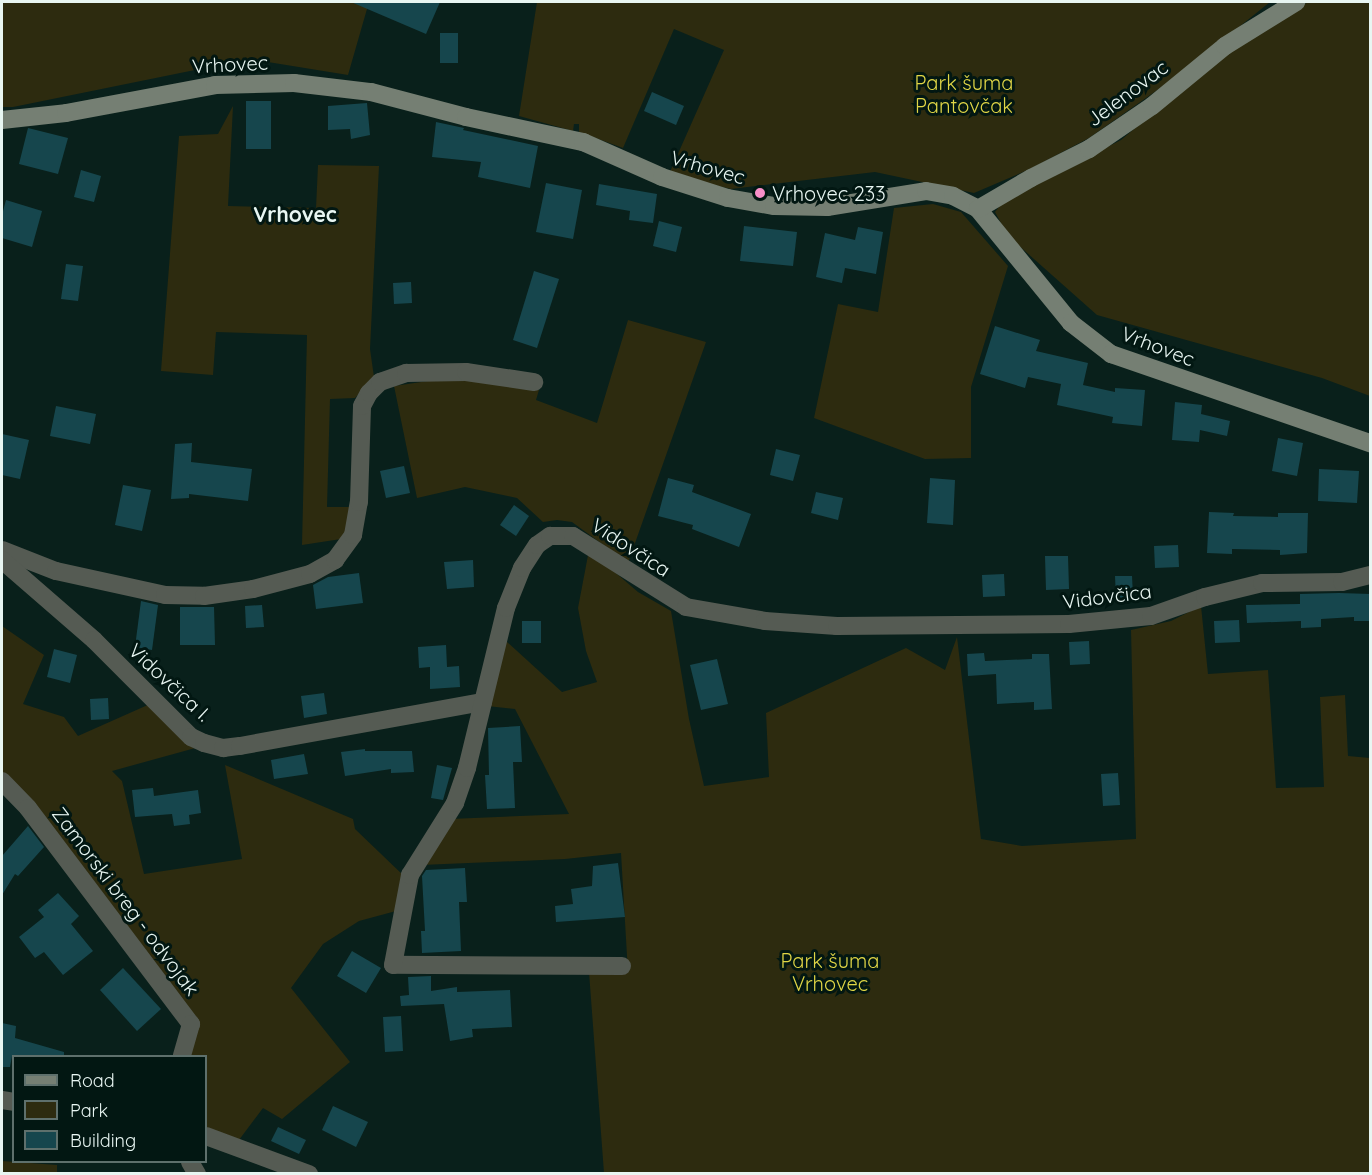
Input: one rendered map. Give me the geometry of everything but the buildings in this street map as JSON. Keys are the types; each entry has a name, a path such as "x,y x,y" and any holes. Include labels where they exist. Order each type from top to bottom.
{"street":[{"name":"Jelenovac","path":"978,209 1031,178 1089,149 1152,106 1225,46 1296,2"},
{"name":"Vrhovec","path":"2,120 66,113 207,86 294,83 371,92 466,117 584,142 662,177 733,199 774,206 827,207 926,191 953,196 978,209 1071,323 1111,354 1371,443"},
{"path":"2,550 56,570 165,595 204,596 253,589 310,574 335,560 352,535 359,502 362,406 380,382 406,373 466,372 534,382"},
{"name":"Vidovčica","path":"622,966 393,965 410,874 455,803 467,768 506,608 522,568 537,545 550,536 561,534 573,536 686,607 765,621 837,626 1069,624 1151,616 1205,597 1262,583 1342,582 1371,575"},
{"name":"Vidovčica I.","path":"2,560 94,640 191,737 204,743 223,748 240,746 483,702"},
{"name":"Zamorski breg - odvojak","path":"2,781 28,808 191,1024 182,1055"},
{"path":"207,1136 309,1173"}],"green space":[{"path":"2,2 369,2 348,75 249,59 13,107 2,107"},
{"name":"Park šuma Pantovčak","path":"537,2 1270,2 1183,72 1089,138 1030,169 974,193 875,172 731,189 669,174 724,50 674,29 623,148 579,132 579,124 574,124 573,131 519,116"},
{"path":"1308,2 1370,2 1370,396 1322,378 1097,315 1008,236 995,212 1004,200 1121,140 1212,63"},
{"path":"233,106 228,206 316,208 318,165 379,166 370,349 374,377 355,398 330,399 327,507 352,507 347,532 341,539 302,545 307,335 216,332 213,375 161,371 179,136 218,134"},
{"path":"933,204 961,212 1008,266 971,387 971,458 925,459 814,418 838,304 878,312 894,208"},
{"path":"628,320 706,342 628,563 572,522 557,520 543,522 517,498 465,487 417,498 394,386 442,379 483,381 539,390 536,400 597,423"},
{"name":"Park šuma Vrhovec","path":"589,550 638,592 671,611 689,719 704,786 769,777 766,713 906,648 945,670 957,637 981,839 1022,846 1136,839 1131,630 1171,621 1201,606 1208,674 1268,670 1276,788 1324,787 1320,697 1345,695 1348,756 1370,758 1370,1173 604,1173 589,972 628,973 621,853 565,859 421,865 450,819 569,814 515,709 487,706 506,641 562,692 597,682 586,651 578,608"},
{"path":"2,626 44,655 23,704 64,717 78,736 150,704 199,747 112,771 122,781 144,874 242,859 225,765 353,819 355,829 404,876 396,911 359,921 323,944 291,988 350,1062 282,1119 263,1108 239,1140 207,1128 207,1055 189,1055 199,1025 2,773"},
{"path":"2,1161 57,1165 57,1173 2,1173"}],"place":[{"name":"Vrhovec 233","path":"760,193"}],"district":[{"name":"Vrhovec","path":"295,214"}]}
